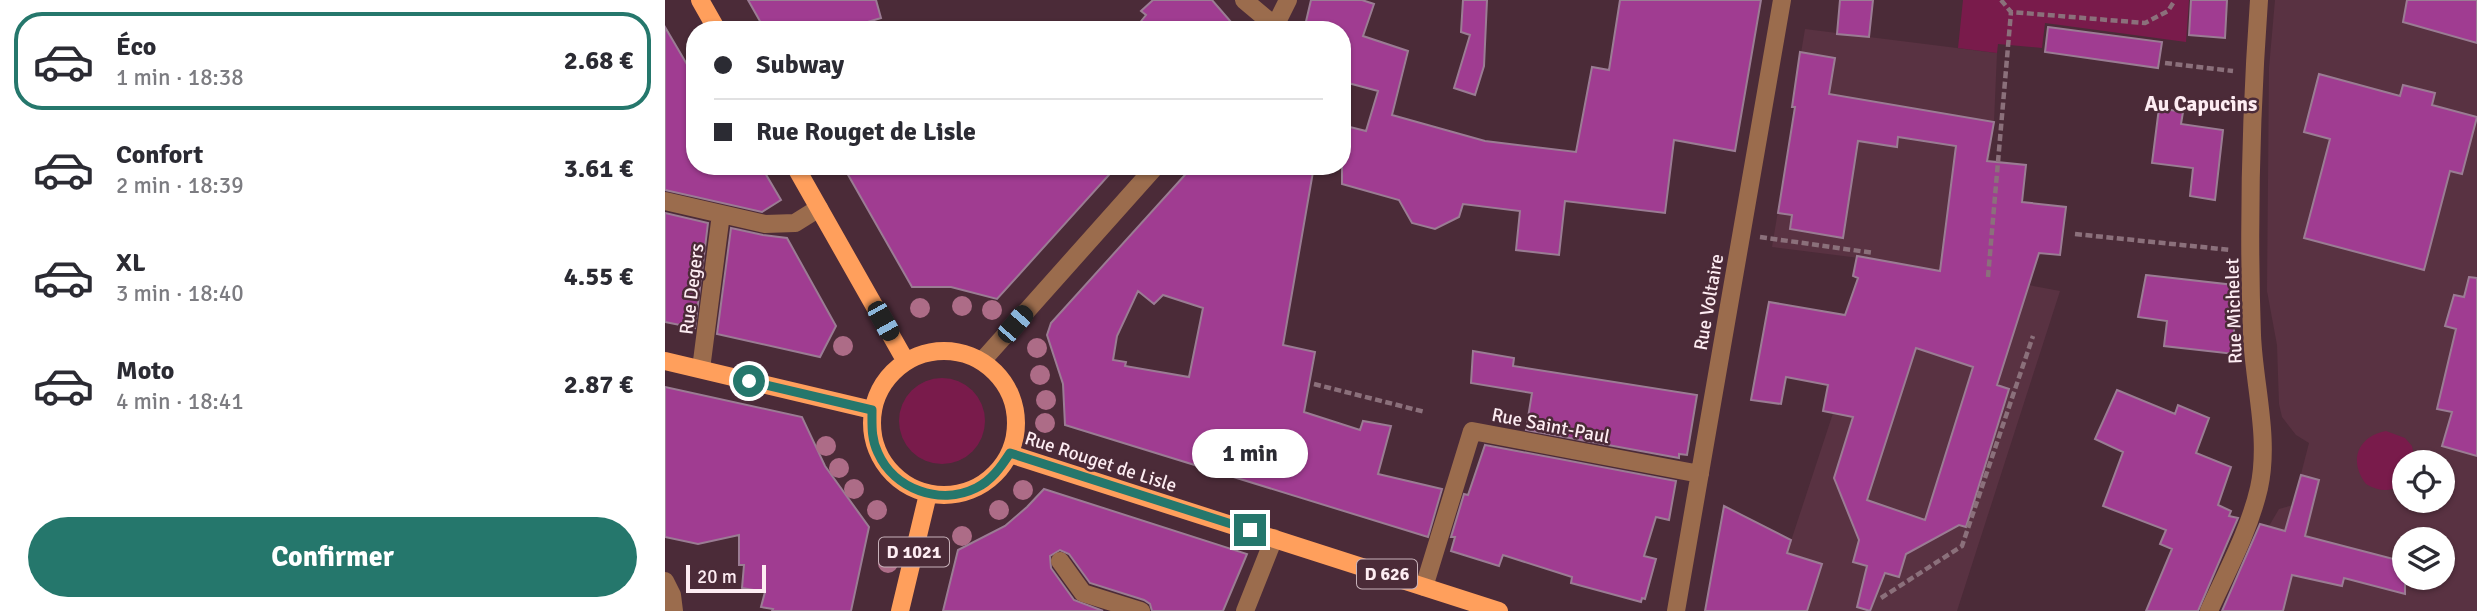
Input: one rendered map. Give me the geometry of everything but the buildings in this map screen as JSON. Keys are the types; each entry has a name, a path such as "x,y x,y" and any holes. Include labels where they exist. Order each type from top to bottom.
{"main road":[{"path":"700,0 712,21"},
{"path":"800,175 905,360"},
{"path":"944,349 982,360 999,374 1010,392 1016,412 1016,433 1010,453 996,474 976,488 952,495 927,494 907,486 890,472 878,453 871,432 872,410 878,390 905,360 924,352 944,349"},
{"path":"665,361 872,410"},
{"name":"Rue Rouget de Lisle","path":"1010,453 1499,611"},
{"name":"D 1021","path":"899,611 927,494"}],"street":[{"path":"1244,0 1266,21"},
{"path":"1278,21 1288,0"},
{"name":"Rue Voltaire","path":"1676,611 1782,0"},
{"name":"Rue Michelet","path":"2209,611 2244,534 2259,488 2263,453 2252,337 2251,252 2254,73 2259,0"},
{"path":"982,360 1148,175"},
{"path":"665,201 765,224 795,223 819,208"},
{"name":"Rue Degers","path":"701,369 721,214"},
{"name":"Rue Saint-Paul","path":"1425,587 1472,431 1700,474"},
{"path":"1244,611 1274,538"},
{"path":"1060,561 1083,593 1141,611"},
{"path":"665,581 672,595 674,611"}],"path":[{"path":"1988,277 2011,12 2001,0"},
{"path":"2011,12 2145,23 2168,11 2175,0"},
{"path":"2165,63 2254,73"},
{"path":"1742,234 1874,253"},
{"path":"2075,234 2251,252"},
{"path":"1881,598 1962,546 2033,336"},
{"path":"1314,384 1425,412"}],"shaded area":[{"path":"1963,0 2189,0 2186,42 2045,23 2042,48 1998,44 1997,53 1958,48"},
{"path":"2275,0 2477,0 2477,611 2231,611 2260,556 2269,526 2279,509 2293,505 2309,443 2296,435 2282,417 2277,345 2267,291 2269,68"},
{"path":"1805,29 1997,53 1994,122 1976,275 2060,291 1957,611 1768,611 1883,261 1772,247"},
{"path":"934,378 950,378 973,390 982,404 985,421 982,438 973,452 950,464 934,464 918,457 906,445 899,429 899,413 906,397 918,385"},
{"path":"2386,431 2405,438 2412,446 2413,450 2392,450 2392,488 2385,490 2366,484 2358,467 2359,451 2369,438"}],"district":[{"name":"Au Capucins","path":"2201,104"}],"route":[{"path":"749,381 872,410 871,432 878,453 890,472 907,486 927,494 952,495 976,488 996,474 1010,453 1250,530"}]}
